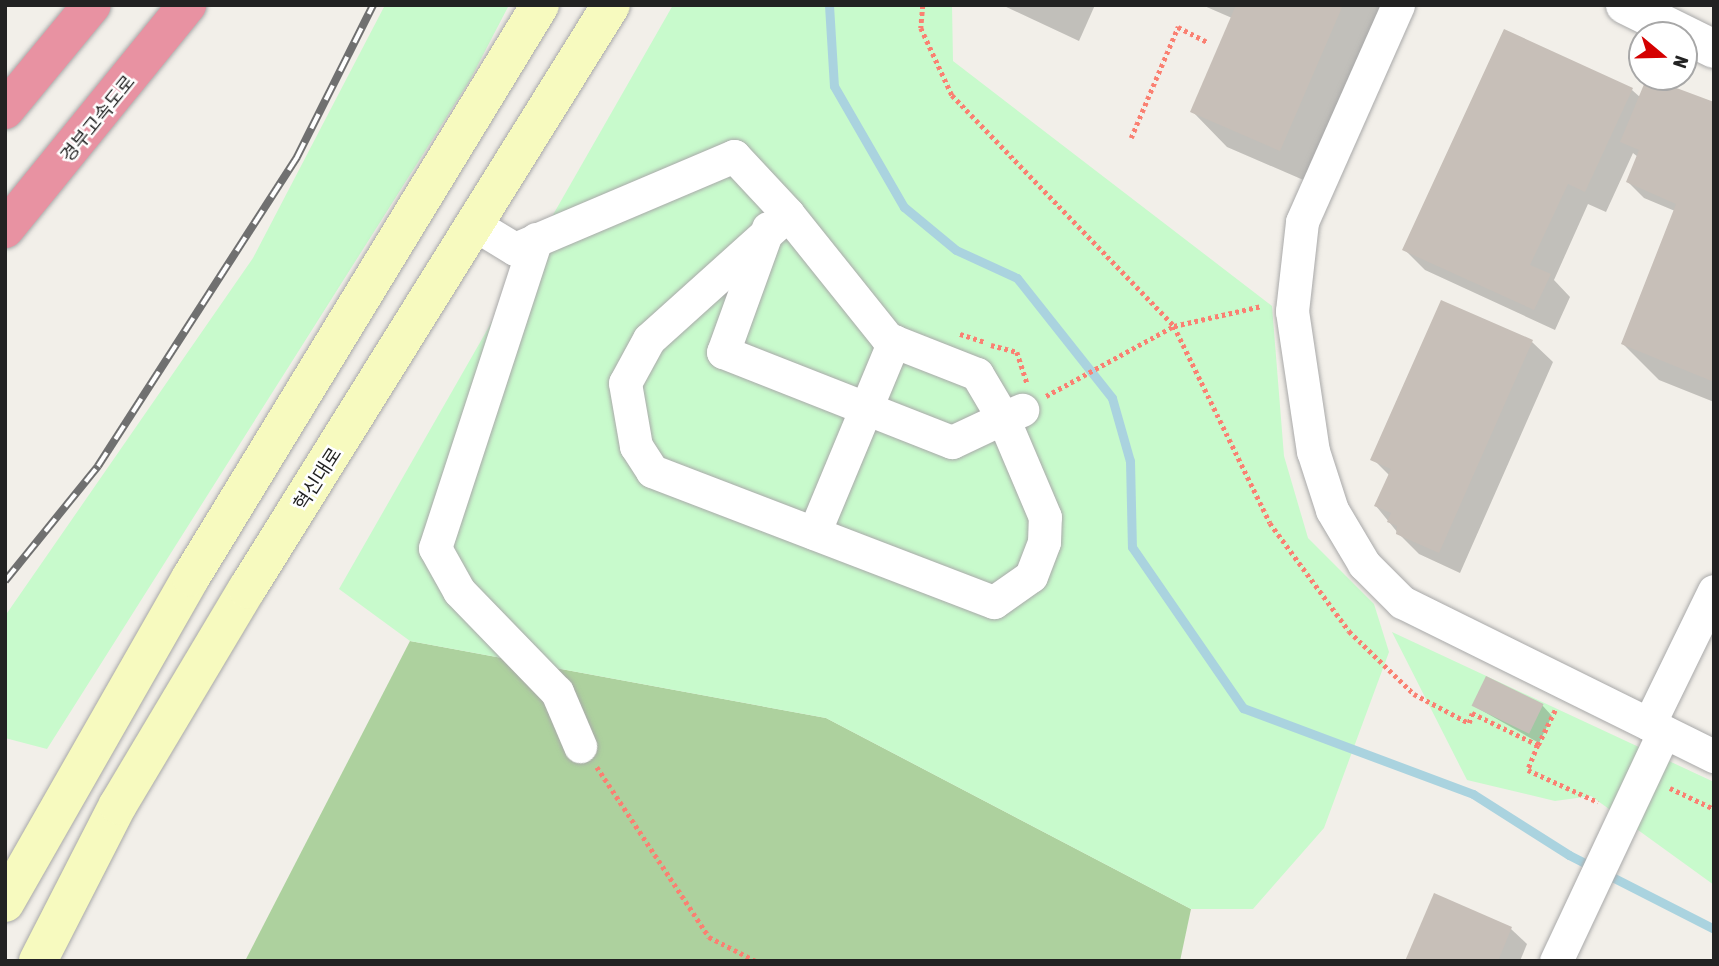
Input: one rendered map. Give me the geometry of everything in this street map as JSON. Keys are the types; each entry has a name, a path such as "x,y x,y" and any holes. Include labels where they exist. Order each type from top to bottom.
{"highway":[{"path":"5,110 92,5"},
{"name":"경부고속도로","path":"5,229 187,5"}],"main road":[{"path":"5,904 191,578 540,5"},
{"name":"혁신대로","path":"38,961 118,805 611,5"}],"street":[{"path":"1398,5 1302,222 1294,299 1313,451 1332,510 1364,564 1402,602 1714,756"},
{"path":"1625,5 1714,49"},
{"path":"477,226 515,249 734,156 778,221 894,341 977,373 1012,414 1045,517 1044,542 1031,576 994,602 652,471 636,446 625,383 649,339 778,221"},
{"path":"778,221 723,352 952,442 1012,414"},
{"path":"536,239 435,548 459,591 557,692 580,746"},
{"path":"814,533 894,341"},
{"path":"1556,961 1644,775 1657,728 1714,591"}],"path":[{"path":"923,5 921,28 952,95 1174,326 1270,523 1349,631 1414,694 1469,723 1472,713 1538,745"},
{"path":"1131,138 1178,27 1207,41"},
{"path":"1012,414 1174,326 1294,299"},
{"path":"1567,684 1528,770 1627,811"},
{"path":"580,746 621,797 642,840 709,937 756,961"},
{"path":"1644,775 1714,809"}],"green space":[{"path":"385,5 509,5 470,80 47,749 5,738 5,616 253,258"},
{"path":"673,5 952,5 953,61 1272,306 1284,456 1308,538 1374,604 1389,652 1324,828 1253,909 1191,909 826,718 410,641 339,589"},
{"path":"1392,632 1714,782 1714,885 1591,796 1555,801 1467,780"},
{"path":"410,641 826,718 1191,909 1180,961 245,961"}],"building":[{"path":"1236,5 1343,5 1280,151 1190,112"},
{"path":"1504,29 1628,86 1628,91 1632,91 1585,192 1568,184 1530,265 1551,274 1534,310 1402,250"},
{"path":"1641,91 1685,91 1714,102 1714,382 1621,344 1676,204 1626,182 1639,150 1620,142"},
{"path":"1441,300 1533,340 1439,553 1396,534 1397,526 1387,522 1391,513 1374,506 1391,469 1370,460"},
{"path":"1486,676 1544,704 1529,734 1472,706"},
{"path":"1434,893 1512,927 1498,961 1405,961"}],"waterway":[{"path":"829,5 834,86 904,207 956,250 1017,278 1112,398 1130,461 1132,547 1243,708 1473,794 1569,855 1714,929"}],"railway":[{"path":"5,581 98,466 297,157 373,5"}]}
